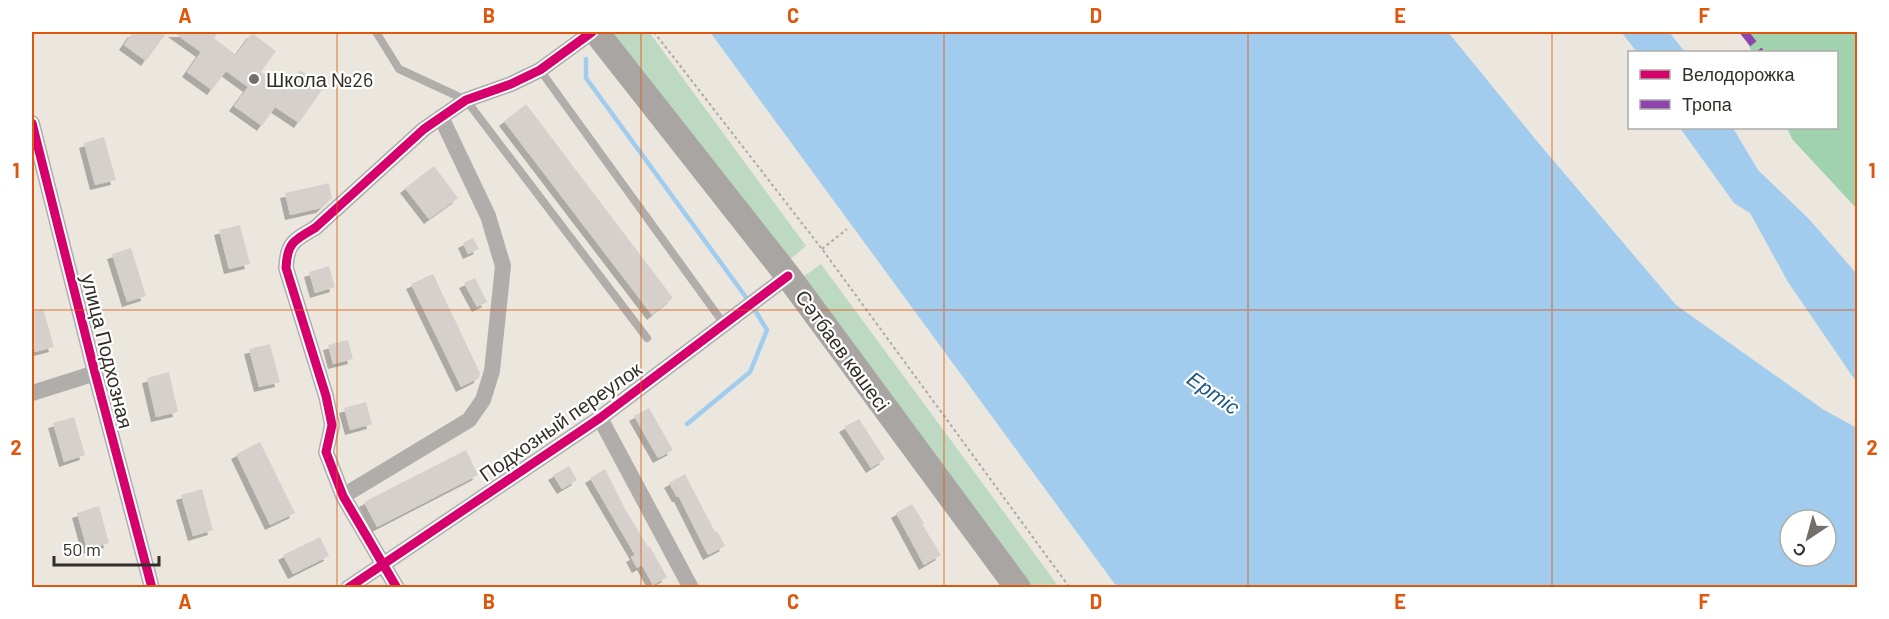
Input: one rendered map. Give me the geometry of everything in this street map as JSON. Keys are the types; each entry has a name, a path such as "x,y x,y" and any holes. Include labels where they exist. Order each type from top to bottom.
{"main road":[{"name":"Сәтбаев көшесі","path":"596,32 788,276 1018,588"}],"street":[{"path":"397,588 344,496 326,453 332,425 326,396 286,268 286,252 295,239 315,228 424,129 466,100 511,84 540,70 592,32"},
{"path":"344,496 469,420 483,400 492,371 503,266 488,216 441,117"},
{"name":"улица Подхозная","path":"32,123 152,588"},
{"name":"Подхозный переулок","path":"348,588 600,418 788,276"},
{"path":"32,393 95,373"},
{"path":"600,418 691,588"}],"lane":[{"path":"376,32 399,69 466,100 647,338"},
{"path":"540,70 724,324"}],"path":[{"path":"654,32 822,249 1070,588"},
{"path":"822,249 847,229"}],"green space":[{"path":"609,32 649,32 806,246 788,261"},
{"path":"1742,32 1857,32 1857,209 1792,139 1787,129 1838,129 1838,51 1752,51"},
{"path":"821,264 1059,587 1020,587 803,277"}],"water":[{"name":"Ертіс","path":"710,32 1448,32 1676,305 1824,410 1857,428 1857,587 1117,587"},
{"path":"1621,32 1669,32 1684,51 1636,51"},
{"path":"1681,129 1734,129 1758,170 1809,219 1856,273 1857,383 1788,282 1750,213 1734,203"}],"building":[{"path":"133,32 167,32 146,61 124,45"},
{"name":"Школа №26","path":"173,32 219,32 214,38 236,55 252,33 276,51 261,72 286,90 300,70 324,87 299,123 275,107 262,126 234,106 248,87 226,71 212,90 187,72 201,52"},
{"path":"526,104 673,298 652,315 504,121"},
{"path":"104,137 116,180 95,185 84,143"},
{"path":"434,166 458,198 429,219 405,188"},
{"path":"329,183 332,198 321,208 290,215 285,193"},
{"path":"240,225 250,264 229,269 219,230"},
{"path":"473,238 479,249 468,254 463,243"},
{"path":"131,248 146,296 127,302 112,254"},
{"path":"329,266 335,287 315,293 309,272"},
{"path":"433,274 480,373 479,378 461,387 411,284"},
{"path":"475,278 487,302 477,307 464,283"},
{"path":"43,309 54,347 35,352 32,337 32,312"},
{"path":"348,340 353,359 333,364 328,345"},
{"path":"270,344 280,382 259,387 249,349"},
{"path":"169,372 178,412 156,417 147,378"},
{"path":"366,402 372,424 350,430 344,408"},
{"path":"649,408 673,450 658,458 634,416"},
{"path":"74,417 85,455 64,462 53,423"},
{"path":"859,419 885,459 871,468 844,427"},
{"path":"260,442 295,513 270,525 236,454"},
{"path":"466,450 478,475 377,527 364,502"},
{"path":"569,466 577,480 562,489 553,475"},
{"path":"605,469 625,509 667,577 653,585 642,565 637,568 631,557 635,555 590,478"},
{"path":"685,474 715,532 717,531 725,546 708,555 679,497 669,483"},
{"path":"202,489 213,530 193,536 181,495"},
{"path":"912,504 941,555 924,565 896,513"},
{"path":"99,506 109,543 87,549 77,513"},
{"path":"320,537 329,556 293,574 283,555"}],"waterway":[{"path":"586,59 586,78 748,300"},
{"path":"687,424 750,372 767,330 753,307"}],"marked path":[{"path":"1744,32 1759,51"}],"cycle path":[{"path":"397,588 343,496 326,452 332,425 326,396 286,268 288,253 297,239 315,228 424,129 466,100 511,84 540,70 592,32"},
{"path":"32,123 152,588"},
{"path":"348,588 600,418 788,276"}],"place":[{"name":"Школа №26","path":"254,79"}]}
